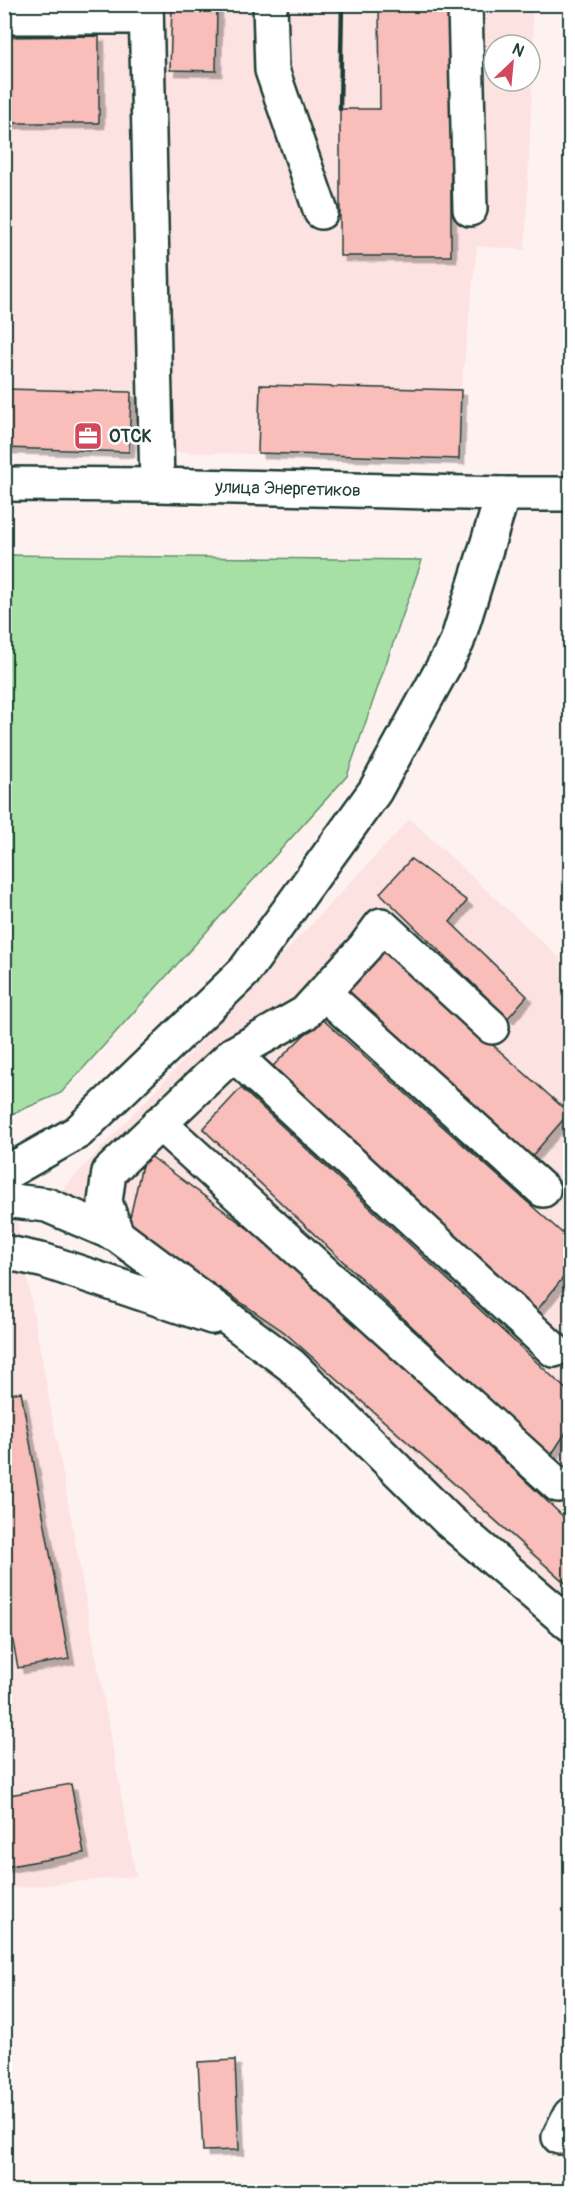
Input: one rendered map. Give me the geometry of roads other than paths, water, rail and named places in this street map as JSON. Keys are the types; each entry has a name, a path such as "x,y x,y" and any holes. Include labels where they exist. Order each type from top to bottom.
{"street":[{"path":"270,4 272,70 321,212"},
{"path":"465,4 470,209"},
{"path":"4,17 146,11 157,485"},
{"name":"улица Энергетиков","path":"4,484 570,494"},
{"path":"4,1174 78,1132 244,972 375,791 457,642 503,494"},
{"path":"117,1235 105,1202 109,1172 233,1054 305,1013 365,947 381,925 492,1027"},
{"path":"324,993 543,1190"},
{"path":"233,1054 554,1350"},
{"path":"159,1123 558,1485"},
{"path":"4,1200 47,1205 117,1235 291,1365 449,1521 570,1624"},
{"path":"4,1252 45,1261 239,1327"}],"railway":[{"path":"340,109 342,4"}],"place":[{"name":"ОТСК","path":"88,436"}]}
